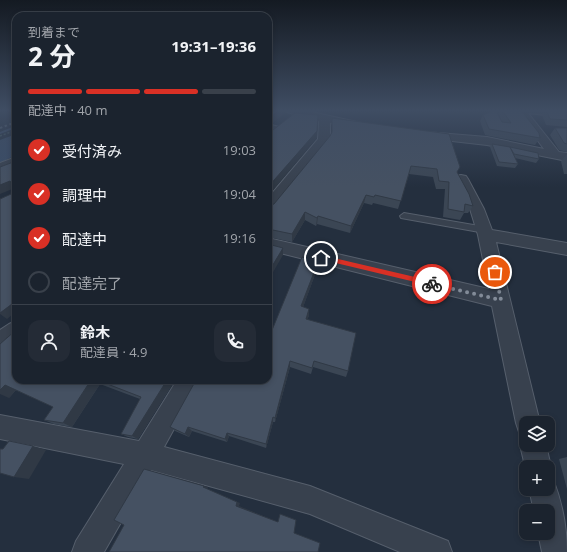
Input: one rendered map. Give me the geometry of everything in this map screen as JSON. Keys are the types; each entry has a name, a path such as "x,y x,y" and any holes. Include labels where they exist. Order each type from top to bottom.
{"street":[{"path":"272,203 324,140 324,136"},
{"path":"434,136 487,141 567,157"},
{"path":"540,136 554,154"},
{"path":"0,168 12,163"},
{"path":"461,179 477,209 486,232 526,416"},
{"path":"486,232 567,249"},
{"path":"272,251 501,300"},
{"path":"87,552 188,384"},
{"path":"0,427 145,455 310,500 437,552"},
{"path":"545,496 557,552"}],"lane":[{"path":"404,216 486,232"}],"water":[{"path":"12,136 12,157 0,163 0,140"}],"building":[{"path":"272,136 313,136 272,182"},
{"path":"330,136 450,136 460,167 457,172 469,194 473,206 465,204 464,212 448,209 449,182 439,181 437,169 411,166 401,201 375,195 374,197 366,195 351,226 318,216 317,218 305,212 292,234 272,230 272,205"},
{"path":"527,136 540,136 540,138"},
{"path":"560,136 567,136 567,144 564,143"},
{"path":"492,144 510,147 518,164 499,162"},
{"path":"510,147 538,153 539,159 514,154"},
{"path":"12,162 12,183 10,181 0,185 0,167"},
{"path":"12,183 12,304 0,313 0,199 11,194"},
{"path":"272,245 283,248 272,266"},
{"path":"302,257 318,262 301,306 309,309 306,319 356,333 348,371 314,361 312,368 290,361 275,418 273,417 266,444 227,433 225,439 188,427 185,434 170,427 194,384 272,384 272,330"},
{"path":"12,334 12,384 88,384 63,423 44,420 53,407 5,385 0,390 0,344"},
{"path":"107,384 164,384 132,436 121,434 141,397"},
{"path":"9,441 33,446 14,477 0,473 0,449 3,449"},
{"path":"144,469 204,486 203,487 237,502 236,506 278,522 280,514 296,520 294,533 320,543 318,552 109,552 124,525 114,520"}],"way so far":[{"path":"432,284 501,300 495,272"}],"route":[{"path":"321,258 432,284"}]}
